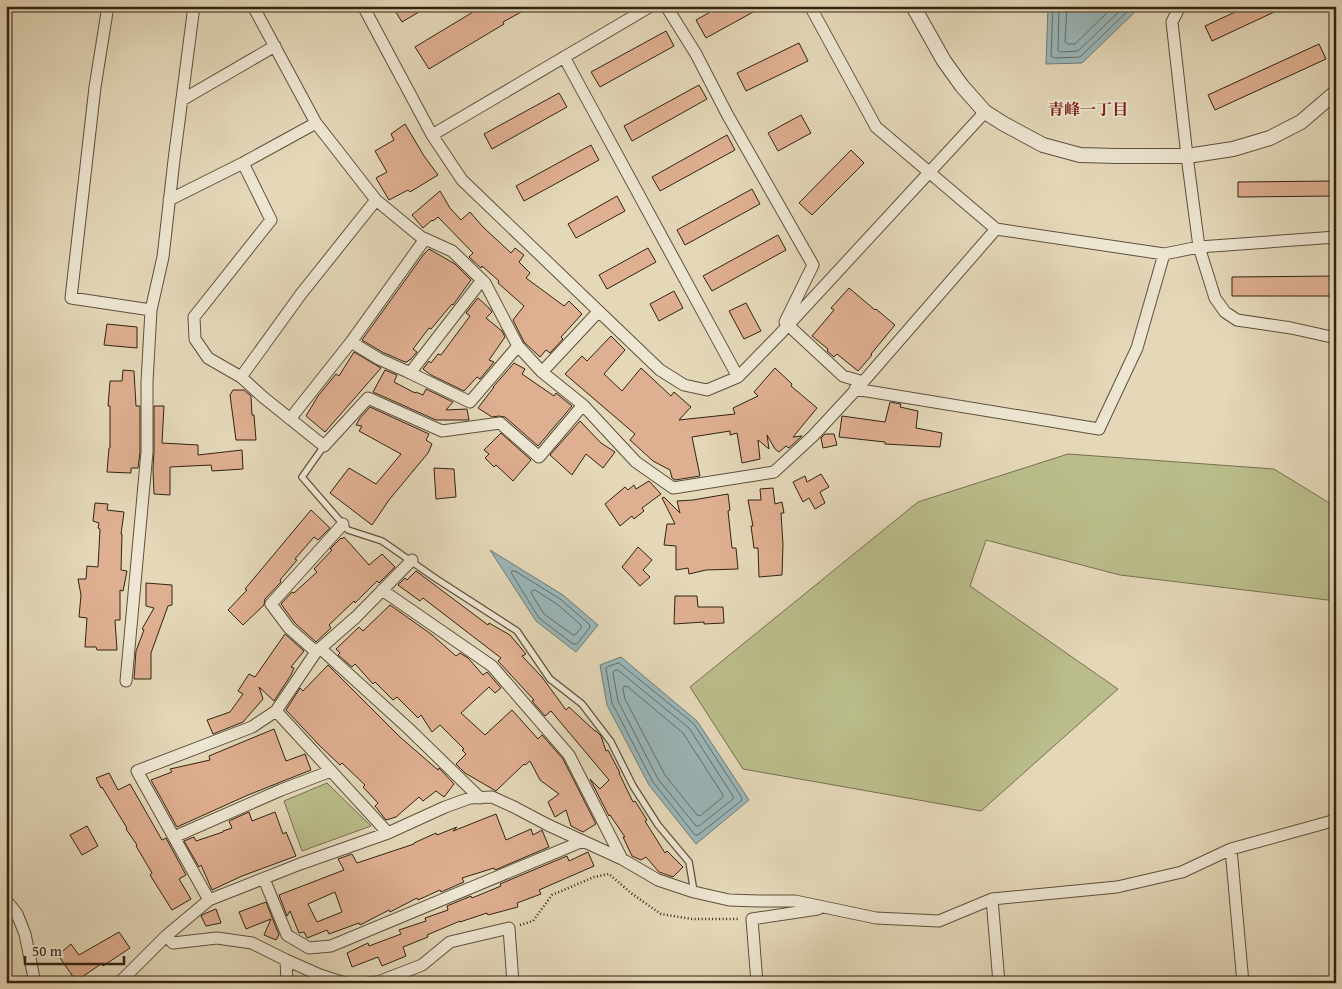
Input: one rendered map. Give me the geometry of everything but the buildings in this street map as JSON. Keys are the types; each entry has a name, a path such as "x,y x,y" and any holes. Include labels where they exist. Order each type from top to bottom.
{"street":[{"path":"108,6 95,87 71,298 151,310"},
{"path":"126,681 147,452 147,382 151,310 163,257 194,6"},
{"path":"253,6 316,123 376,200 421,237 452,251 482,280 518,346 542,372 583,405 636,462 673,488 774,472 813,436 996,229"},
{"path":"363,6 432,135 462,180 660,370 684,385 707,390 738,376 779,335 985,112"},
{"path":"432,135 651,6"},
{"path":"666,6 696,54 727,114 813,265 779,335"},
{"path":"810,6 876,128 996,229 1164,254 1199,246 1336,237"},
{"path":"913,6 944,61 962,86 985,112 1043,145 1080,155 1187,156 1233,149 1270,138 1301,122 1336,92"},
{"path":"1180,6 1172,22 1187,156 1199,246 1215,298 1224,312 1237,320 1291,328 1336,338"},
{"path":"182,100 275,46"},
{"path":"564,57 738,376"},
{"path":"169,200 243,163 316,123"},
{"path":"243,163 271,220 194,317 195,339 208,358 241,378 324,446 368,398 442,431 500,423 539,457 583,405"},
{"path":"241,378 301,294 376,200"},
{"path":"290,419 351,342 425,239"},
{"path":"788,325 843,376 859,385 1099,429 1137,348 1164,254"},
{"path":"410,373 482,280"},
{"path":"542,372 598,312"},
{"path":"351,342 379,359 470,402 518,346"},
{"path":"342,524 271,604 288,628 318,650 408,728 480,798"},
{"path":"210,900 137,771 252,727 276,711 318,650 356,617 412,560"},
{"path":"382,590 492,666 569,755 622,859"},
{"path":"276,711 388,833"},
{"path":"174,837 281,790 331,771"},
{"path":"119,983 166,936 210,900 300,864 388,833 445,806 470,798 492,797 622,859 658,880 694,892 729,900 795,901 876,918 939,921 992,899 1117,887 1182,872 1231,849 1336,820"},
{"path":"264,879 287,935 309,948 331,946 583,841"},
{"path":"1231,849 1243,983"},
{"path":"992,899 999,983"},
{"path":"6,900 17,914 25,934 35,983"},
{"path":"757,983 752,919 824,908"},
{"path":"367,983 378,982 422,965 450,942 509,928 513,983"},
{"path":"166,936 173,943 217,938 252,943 286,960 345,983"},
{"path":"286,960 288,983"}],"lane":[{"path":"324,446 302,477 348,530 382,541 517,631 550,679 582,704 611,742 633,786 658,825 689,862 694,892"}],"path":[{"path":"509,928 533,921 552,895 594,877 609,874 631,893 661,914 692,919 752,919"}],"green space":[{"path":"1068,454 1274,469 1336,507 1336,601 1120,575 986,540 970,586 1118,689 981,811 743,769 690,687 918,502"},
{"path":"327,783 371,826 302,851 284,801"}],"water":[{"path":"1048,6 1138,6 1136,11 1082,63 1046,64"},
{"path":"490,550 563,595 598,625 576,652 536,621"},
{"path":"621,657 697,721 749,800 696,844 649,785 607,705 600,665"}],"district":[{"name":"青峰一丁目","path":"1088,109"}]}
